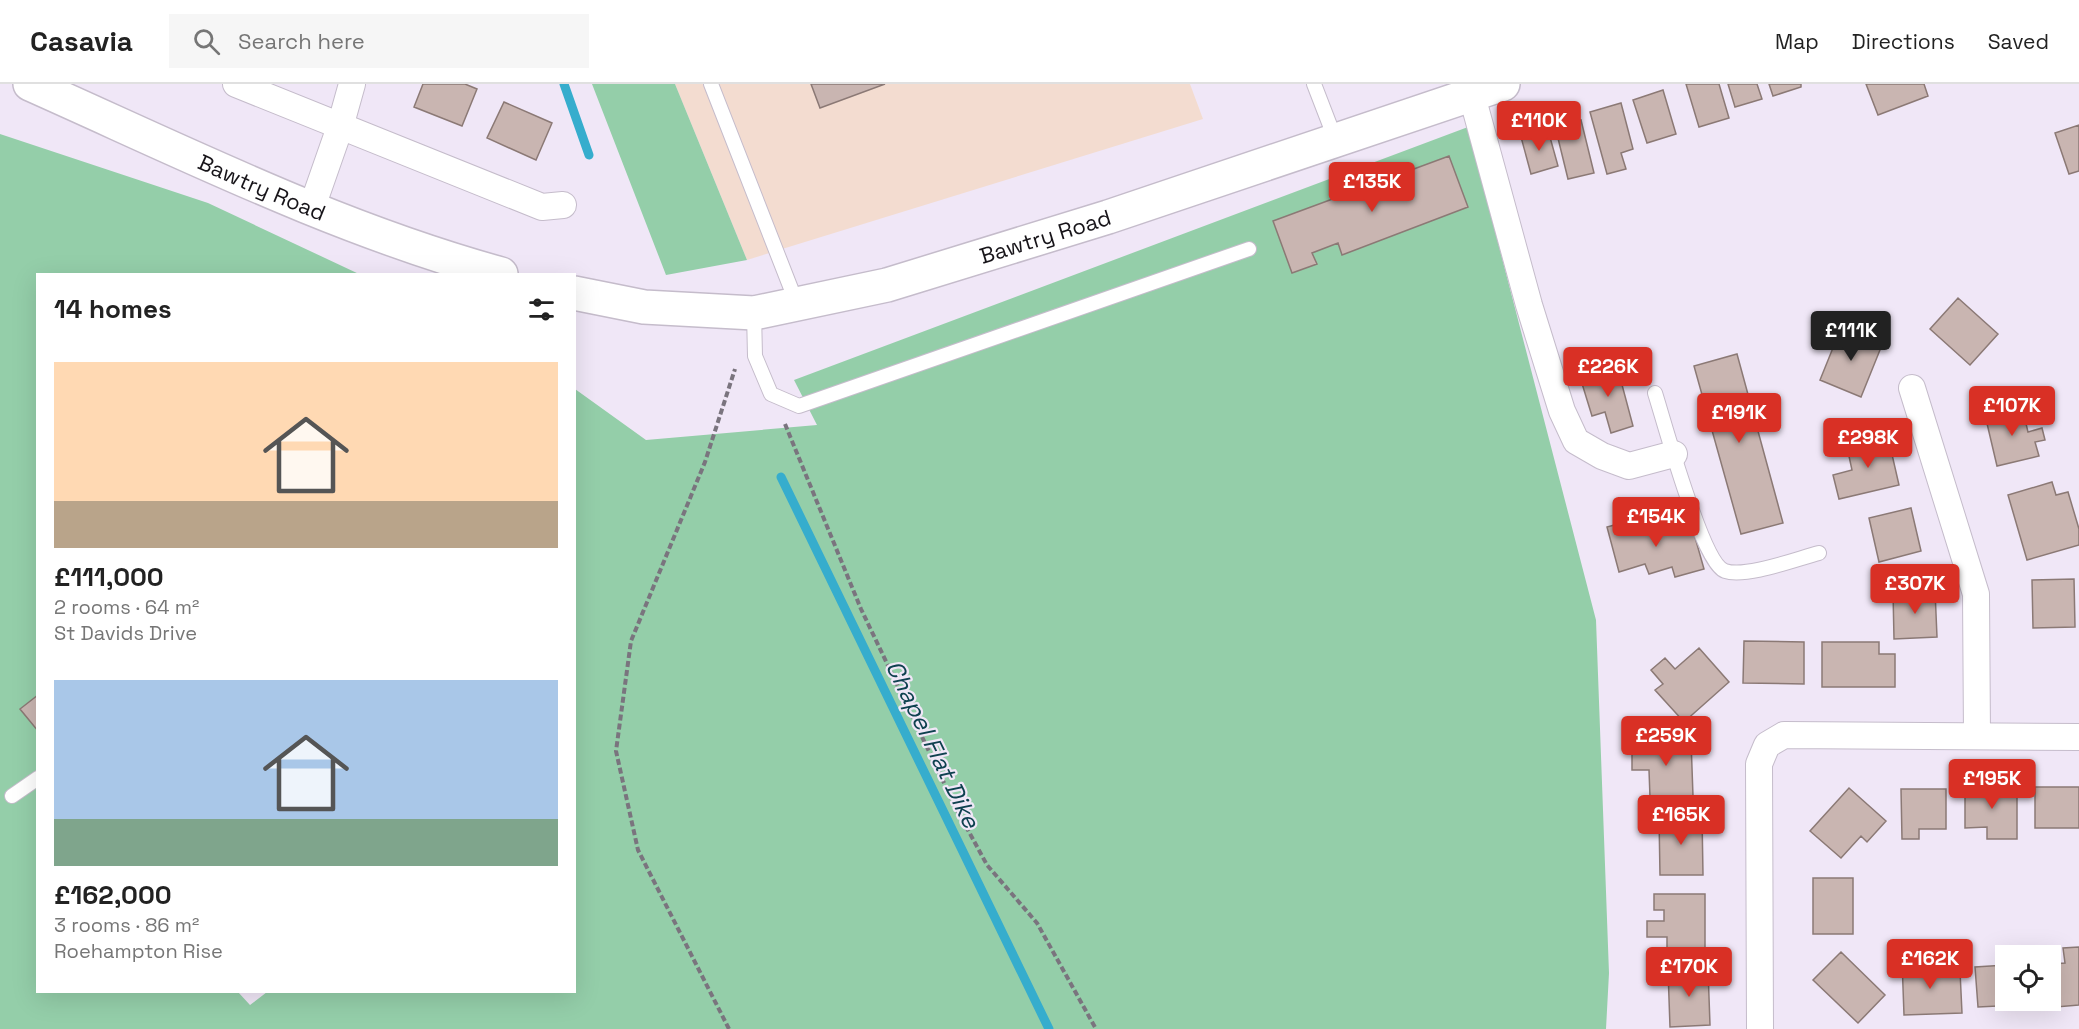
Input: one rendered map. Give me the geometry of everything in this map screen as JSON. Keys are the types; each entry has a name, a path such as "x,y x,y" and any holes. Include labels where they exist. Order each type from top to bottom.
{"main road":[{"name":"Bawtry Road","path":"30,84 311,210 428,254 497,273"},
{"name":"Bawtry Road","path":"576,293 644,307 754,313 796,304 898,281 1108,217 1484,89"}],"street":[{"path":"236,84 542,207 563,205"},
{"path":"311,210 340,127 352,84"},
{"path":"1484,89 1529,305 1562,411 1576,441 1602,456 1629,466 1674,454"},
{"path":"1912,388 1976,594 1977,735"},
{"path":"1760,1029 1759,764 1767,745 1784,735 2079,737"}],"lane":[{"path":"711,84 796,304"},
{"path":"1314,84 1336,141"},
{"path":"754,313 755,356 771,394 799,406 1249,249"},
{"path":"1655,393 1695,518 1712,559 1723,571 1742,573 1819,553"},
{"path":"12,796 36,779"}],"path":[{"path":"729,1029 638,850 616,751 631,641 705,462 736,366"},
{"path":"771,394 861,609 956,808 987,865 1037,923 1096,1029"}],"shaded area":[{"path":"675,84 1190,84 1203,119 747,260"}],"green space":[{"path":"592,84 675,84 747,260 666,275"},
{"path":"1468,127 1596,620 1609,973 1606,1029 0,1029 0,134 208,203 357,273 36,273 36,993 239,993 250,1005 266,993 576,993 576,390 646,440 817,425 794,380"}],"building":[{"path":"423,84 465,84 477,89 462,126 414,107"},
{"path":"811,84 885,84 820,108"},
{"path":"1686,84 1719,84 1729,118 1699,127"},
{"path":"1728,84 1757,84 1762,99 1735,107"},
{"path":"1769,84 1801,84 1801,87 1773,96"},
{"path":"1866,84 1924,84 1928,96 1878,115"},
{"path":"1663,90 1676,134 1647,143 1633,100"},
{"path":"504,102 552,123 536,160 487,138"},
{"path":"1621,103 1633,149 1621,153 1626,169 1607,174 1590,112"},
{"path":"1581,120 1594,173 1568,179 1555,126"},
{"path":"2079,125 2079,171 2069,174 2055,133"},
{"path":"1548,130 1558,166 1531,174 1521,137"},
{"path":"1449,156 1468,207 1342,255 1338,243 1312,253 1317,264 1292,273 1273,221"},
{"path":"1958,298 1998,334 1970,365 1930,329"},
{"path":"1841,328 1882,345 1861,397 1820,380"},
{"path":"1737,354 1783,523 1741,534 1694,366"},
{"path":"1617,366 1633,426 1611,433 1605,412 1592,416 1580,377"},
{"path":"2022,407 2028,432 2042,428 2045,440 2035,442 2039,456 1997,466 1985,415"},
{"path":"1888,437 1899,485 1839,499 1833,475 1852,470 1847,447"},
{"path":"2052,482 2056,495 2068,492 2079,529 2079,545 2027,560 2008,495"},
{"path":"1911,508 1921,551 1879,562 1869,518"},
{"path":"1636,519 1639,528 1662,521 1664,530 1691,523 1704,569 1675,577 1672,567 1649,574 1645,564 1619,572 1607,527"},
{"path":"2074,579 2075,627 2033,628 2032,580"},
{"path":"1935,590 1937,637 1894,639 1893,592"},
{"path":"1744,641 1804,642 1804,684 1743,683"},
{"path":"1822,642 1879,642 1879,654 1895,654 1895,687 1822,687"},
{"path":"1699,648 1729,682 1684,722 1655,690 1663,684 1651,670 1665,658 1675,669"},
{"path":"36,697 36,729 20,709"},
{"path":"1691,740 1693,796 1650,797 1649,770 1632,770 1632,742"},
{"path":"1965,785 2017,785 2017,839 1987,839 1987,827 1965,828"},
{"path":"2035,787 2079,787 2079,828 2035,828"},
{"path":"1849,788 1886,821 1867,842 1861,836 1841,858 1810,831"},
{"path":"1901,789 1946,789 1946,829 1919,829 1919,839 1902,839"},
{"path":"1702,816 1703,875 1660,875 1659,817"},
{"path":"1813,878 1853,878 1853,934 1813,934"},
{"path":"1654,894 1705,894 1705,948 1667,948 1667,937 1647,937 1647,921 1664,921 1664,910 1654,910"},
{"path":"2079,947 2079,1005 2061,1007 2061,963 2065,963 2063,948"},
{"path":"1841,952 1885,995 1858,1023 1813,980"},
{"path":"1924,959 1925,973 1960,971 1962,1013 1904,1015 1902,960"},
{"path":"1995,966 1995,1006 1978,1007 1975,967"},
{"path":"1708,969 1710,1025 1670,1027 1668,970"}],"waterway":[{"name":"Chapel Flat Dike","path":"564,84 589,155"},
{"name":"Chapel Flat Dike","path":"781,477 1049,1029"}]}
